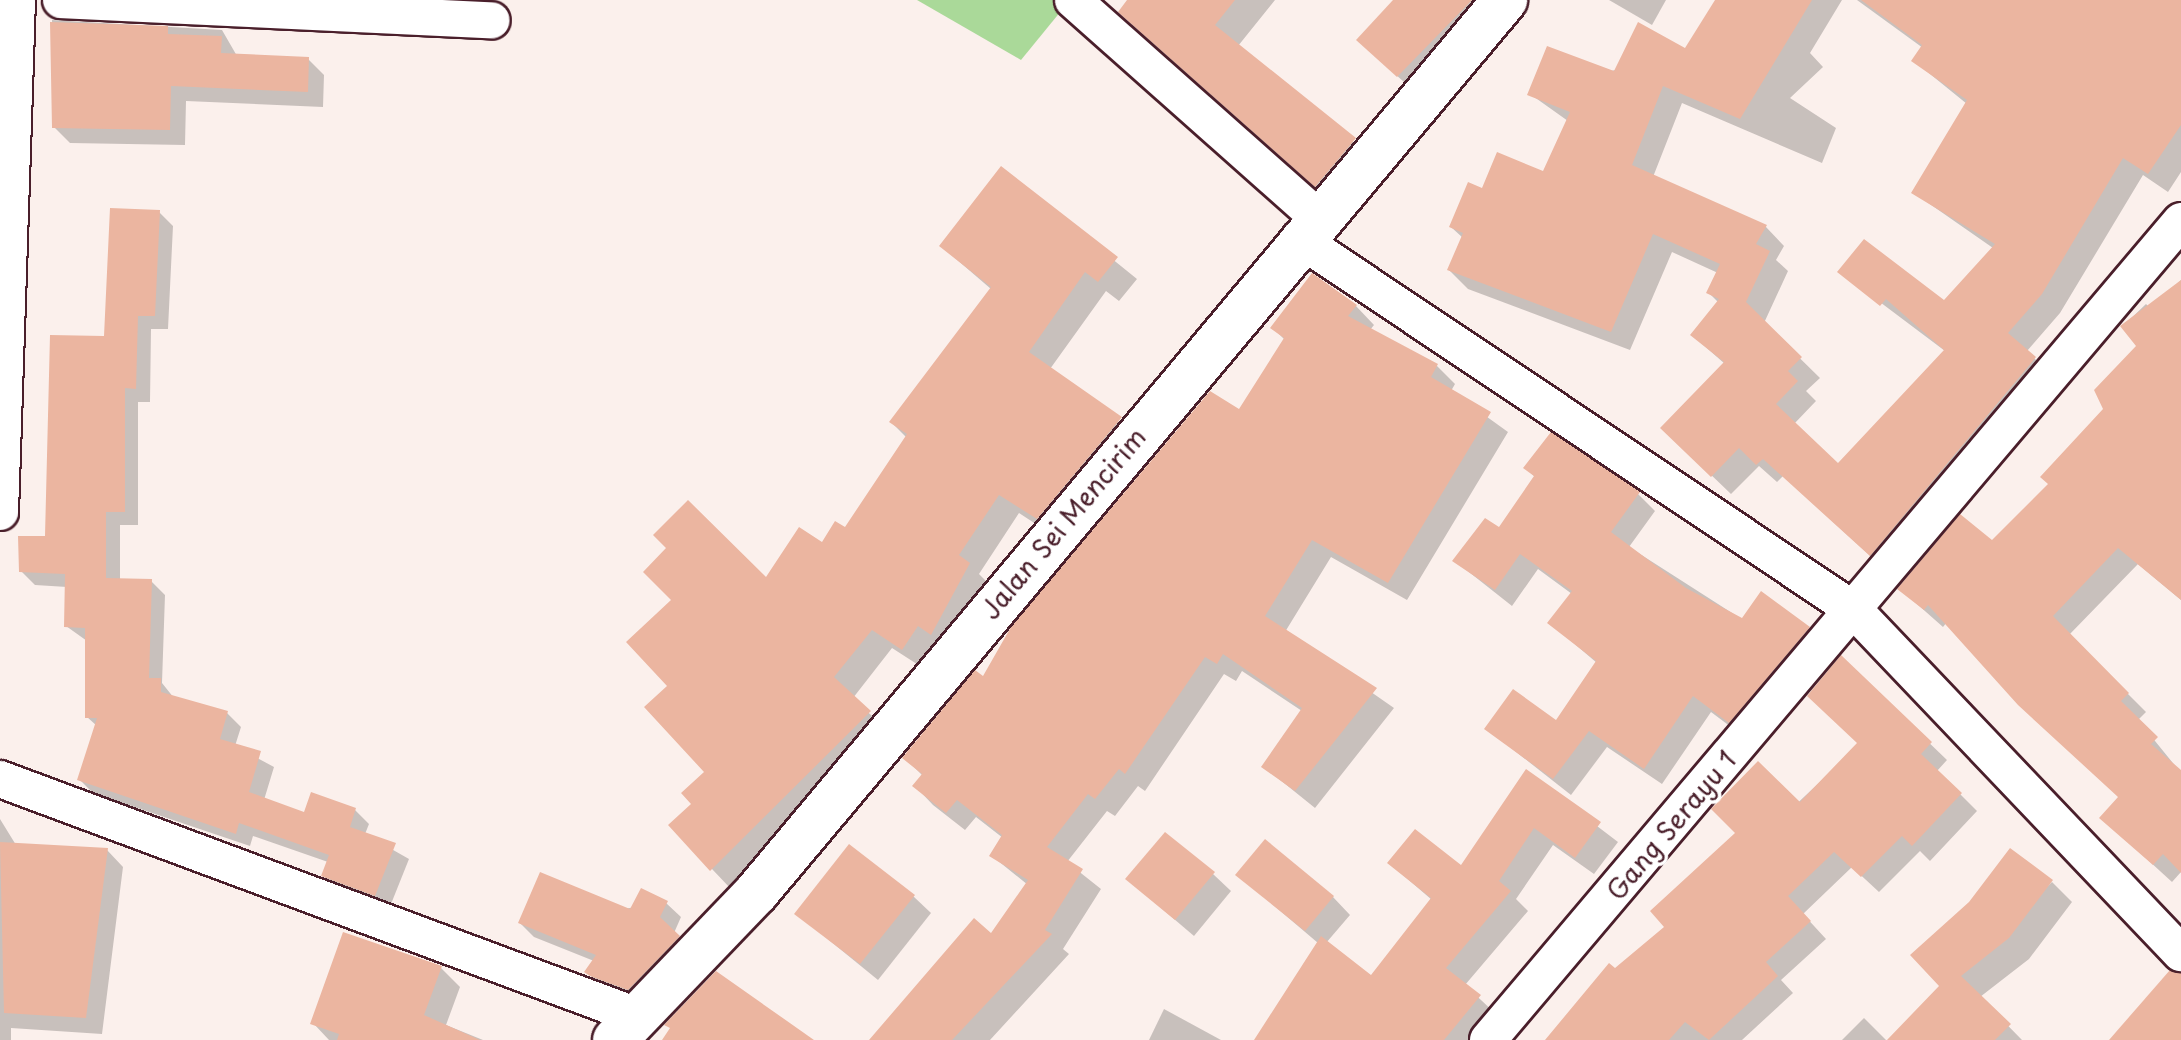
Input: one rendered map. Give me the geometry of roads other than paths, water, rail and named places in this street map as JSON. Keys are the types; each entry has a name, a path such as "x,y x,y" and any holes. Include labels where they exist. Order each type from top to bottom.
{"street":[{"path":"0,512 17,0"},
{"path":"61,0 356,6 492,20"},
{"path":"1073,0 1308,228 1854,610 2181,953"},
{"name":"Jalan Sei Mencirim","path":"628,1028 756,893 1308,228 1505,0"},
{"name":"Gang Serayu 1","path":"1488,1040 2180,224"},
{"path":"5,770 52,804 628,1028"}]}
